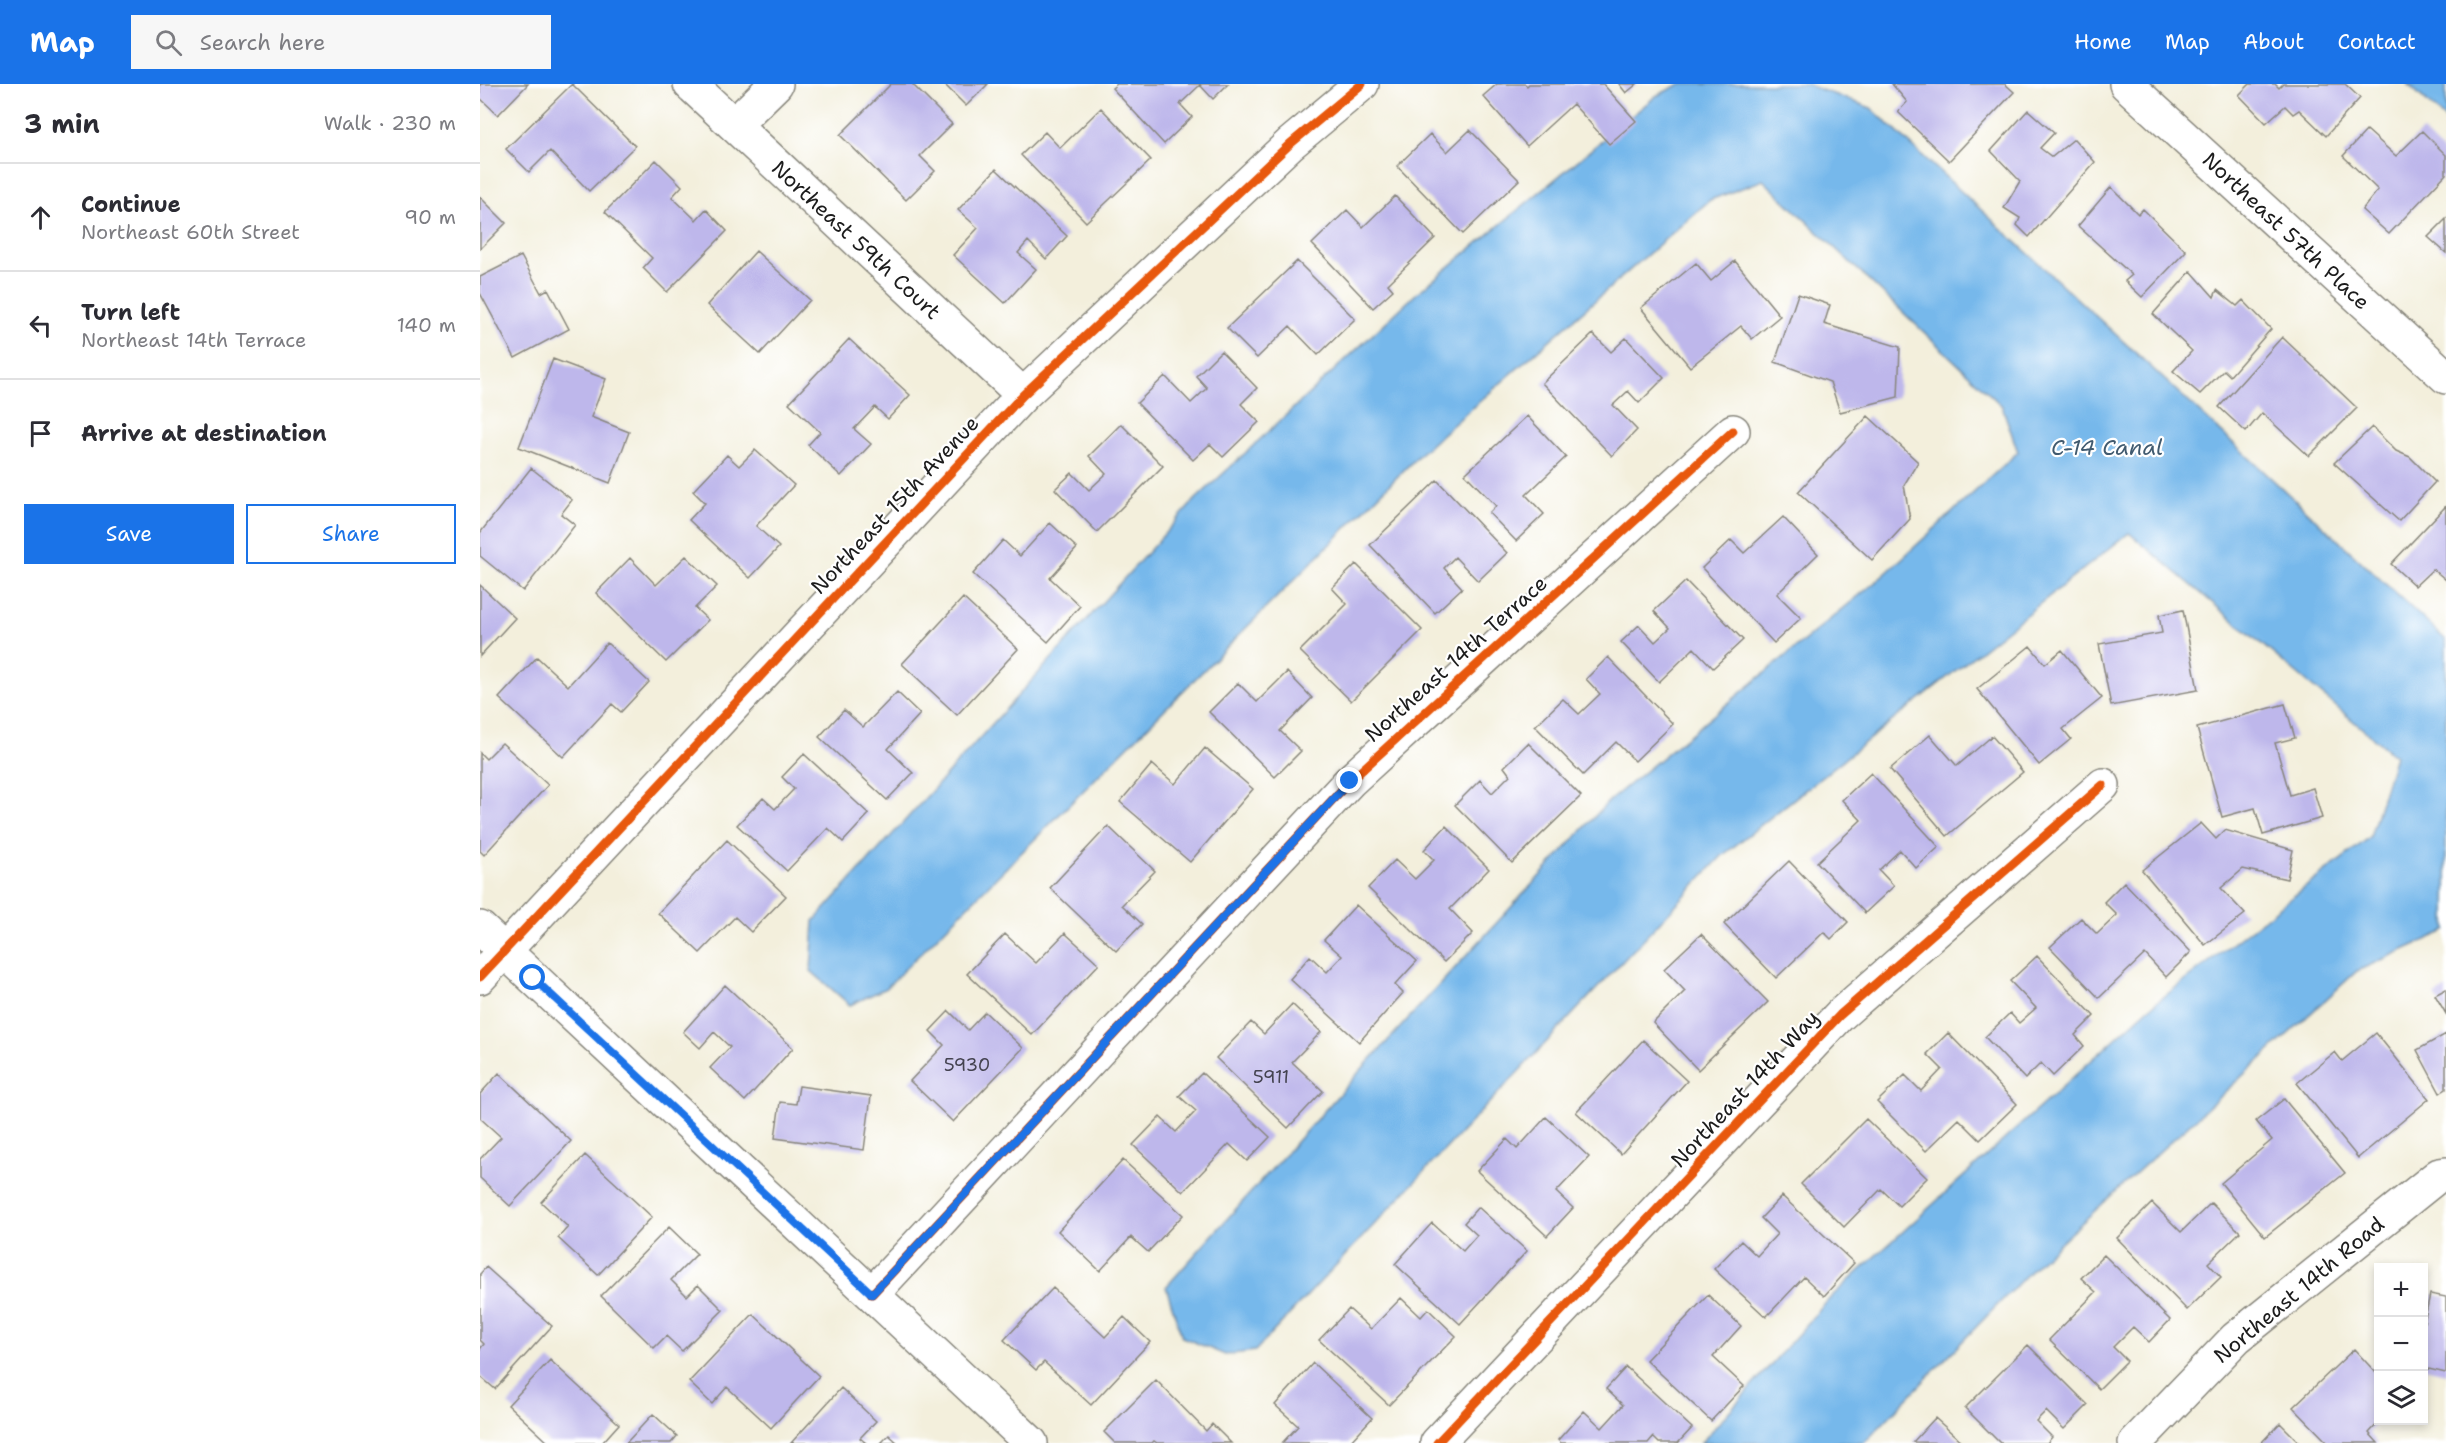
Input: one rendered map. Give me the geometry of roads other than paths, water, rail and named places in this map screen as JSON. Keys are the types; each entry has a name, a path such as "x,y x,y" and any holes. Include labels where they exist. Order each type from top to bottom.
{"street":[{"name":"Northeast 59th Court","path":"690,84 1023,395"},
{"path":"734,125 776,84"},
{"name":"Northeast 15th Avenue","path":"480,976 1023,395 1290,144 1362,84"},
{"name":"Northeast 57th Place","path":"2126,84 2446,377"},
{"name":"Northeast 14th Terrace","path":"872,1294 1350,781 1733,431"},
{"name":"Northeast 14th Way","path":"1437,1443 1840,1015 2103,785"},
{"path":"480,928 1031,1443"},
{"name":"Northeast 14th Road","path":"2135,1443 2236,1338 2439,1175 2446,1174"}],"water":[{"name":"C-14 Canal","path":"1680,84 1806,84 1871,108 2446,640 2446,931 2357,971 2040,1261 1864,1443 1701,1443 1832,1296 2148,1009 2370,837 2395,756 2129,533 1722,856 1255,1351 1225,1355 1182,1337 1166,1287 1359,1072 1609,801 1884,575 2018,452 2002,406 1763,180 1710,200 1423,451 886,988 850,1005 811,971 814,921 1196,499 1416,294 1656,96"},
{"path":"2408,84 2446,84 2446,120"}]}
